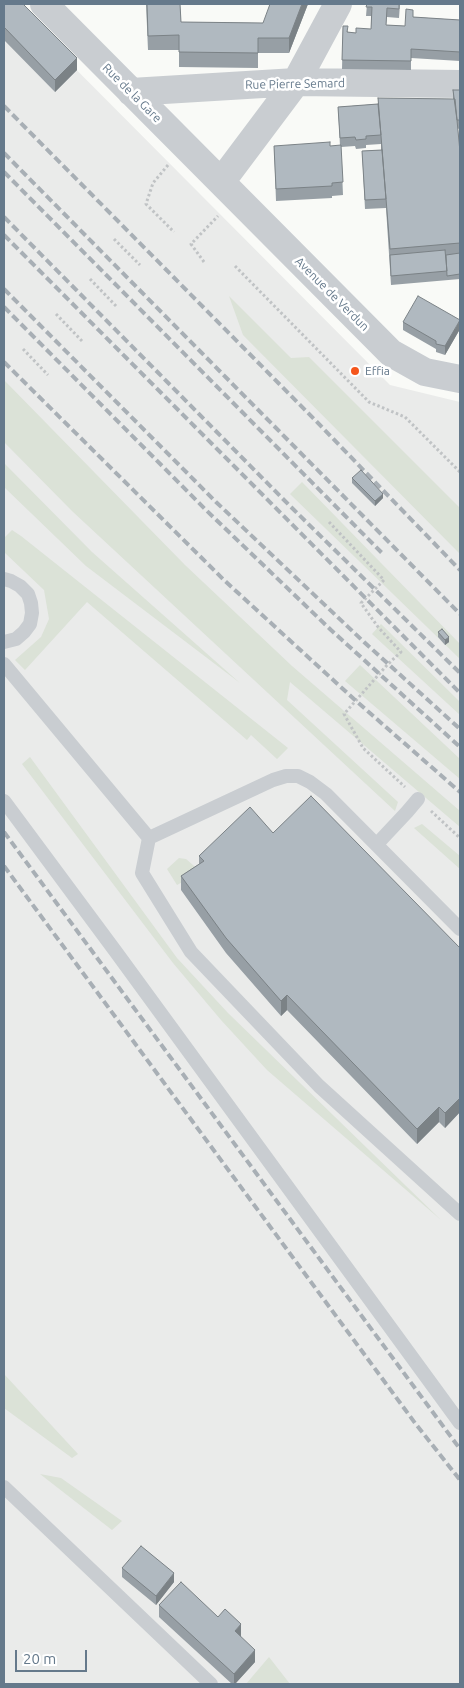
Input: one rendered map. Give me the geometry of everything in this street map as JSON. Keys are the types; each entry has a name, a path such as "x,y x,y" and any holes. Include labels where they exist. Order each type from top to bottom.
{"street":[{"name":"Rue de la Gare","path":"44,4 221,182"},
{"path":"221,182 296,82 338,4"},
{"name":"Rue Pierre Semard","path":"131,92 296,82 460,84"},
{"name":"Avenue de Verdun","path":"221,182 391,353 425,372 460,379"}],"lane":[{"path":"4,579 20,586 28,594 32,603 32,613 30,624 24,632 16,639 4,642"},
{"path":"4,664 149,838"},
{"path":"149,838 274,780 286,776 298,776 326,794 460,929"},
{"path":"377,844 418,799"},
{"path":"4,801 460,1423"},
{"path":"149,838 142,873 191,952 319,1086 460,1214"},
{"path":"4,1487 212,1684"}],"path":[{"path":"166,167 173,173"},
{"path":"153,183 146,204 174,232"},
{"path":"204,262 191,244 218,216 212,210"},
{"path":"114,239 140,265"},
{"path":"235,266 369,402 405,417 460,472"},
{"path":"90,279 117,307"},
{"path":"56,314 82,341"},
{"path":"22,349 48,375"},
{"path":"329,522 384,580 361,603 378,627 401,652 344,714 363,748 460,838"}],"shaded area":[{"path":"4,4 11,4 390,385 460,402 460,1684 4,1684"},
{"path":"229,296 291,358 309,357 460,508 460,554 243,335"},
{"path":"4,380 185,565 292,666 460,811 460,827 290,682 287,700 398,802 395,811 72,511 4,442"},
{"path":"4,463 92,552 240,683 86,566 4,487"},
{"path":"302,482 460,644 460,659 290,494"},
{"path":"12,530 288,748 277,759 251,735 247,740 87,602 25,670 15,660 41,637 49,619 44,590 4,552 4,538"},
{"path":"381,624 460,702 460,715 372,634"},
{"path":"360,665 460,759 460,779 345,681"},
{"path":"30,757 177,958 228,1013 441,1220 267,1070 221,1020 173,963 22,764"},
{"path":"422,824 460,856 460,869 414,828"},
{"path":"179,858 186,859 201,872 177,885 167,869"},
{"path":"4,1374 78,1454 72,1458 4,1408"},
{"path":"40,1474 61,1478 122,1521 112,1530"},
{"path":"269,1657 290,1684 246,1684"}],"building":[{"path":"4,4 23,4 77,58 55,80 4,27"},
{"path":"147,4 180,4 181,22 263,23 270,4 302,4 289,38 258,38 258,53 179,52 179,35 148,36"},
{"path":"367,4 399,4 399,9 387,8 386,25 405,26 406,9 413,10 413,17 460,20 460,52 411,49 411,61 342,60 343,26 348,26 347,32 356,33 356,28 371,29 372,7 366,7"},
{"path":"453,90 460,90 460,120 457,120"},
{"path":"378,98 455,99 460,152 460,243 390,249"},
{"path":"378,104 381,135 366,136 366,139 356,140 355,137 340,138 338,107"},
{"path":"330,142 330,146 341,145 343,182 332,183 332,186 276,189 274,146"},
{"path":"382,150 386,199 365,200 362,151"},
{"path":"445,250 447,271 391,276 390,255"},
{"path":"460,253 460,274 447,276 446,255"},
{"path":"418,296 460,320 445,346 436,344 436,341 403,322"},
{"path":"361,470 383,494 375,501 352,478"},
{"path":"442,629 449,637 445,640 438,632"},
{"path":"311,796 460,948 460,1098 445,1113 439,1107 417,1129 287,995 281,1001 226,938 181,876 204,861 199,856 250,807 273,833"},
{"path":"141,1546 174,1573 156,1596 122,1568"},
{"path":"181,1582 218,1617 225,1609 241,1624 235,1631 255,1650 234,1674 159,1605"}],"railway":[{"path":"4,106 316,421 460,570"},
{"path":"4,153 460,614"},
{"path":"4,172 383,554"},
{"path":"4,217 290,506 460,673"},
{"path":"4,235 460,693"},
{"path":"4,289 216,502 364,642 460,729"},
{"path":"4,307 207,511 331,630 460,747"},
{"path":"4,362 225,581 355,700 460,792"},
{"path":"4,832 460,1449"},
{"path":"4,866 415,1423 460,1480"}],"place":[{"name":"Effia","path":"355,371"}]}
